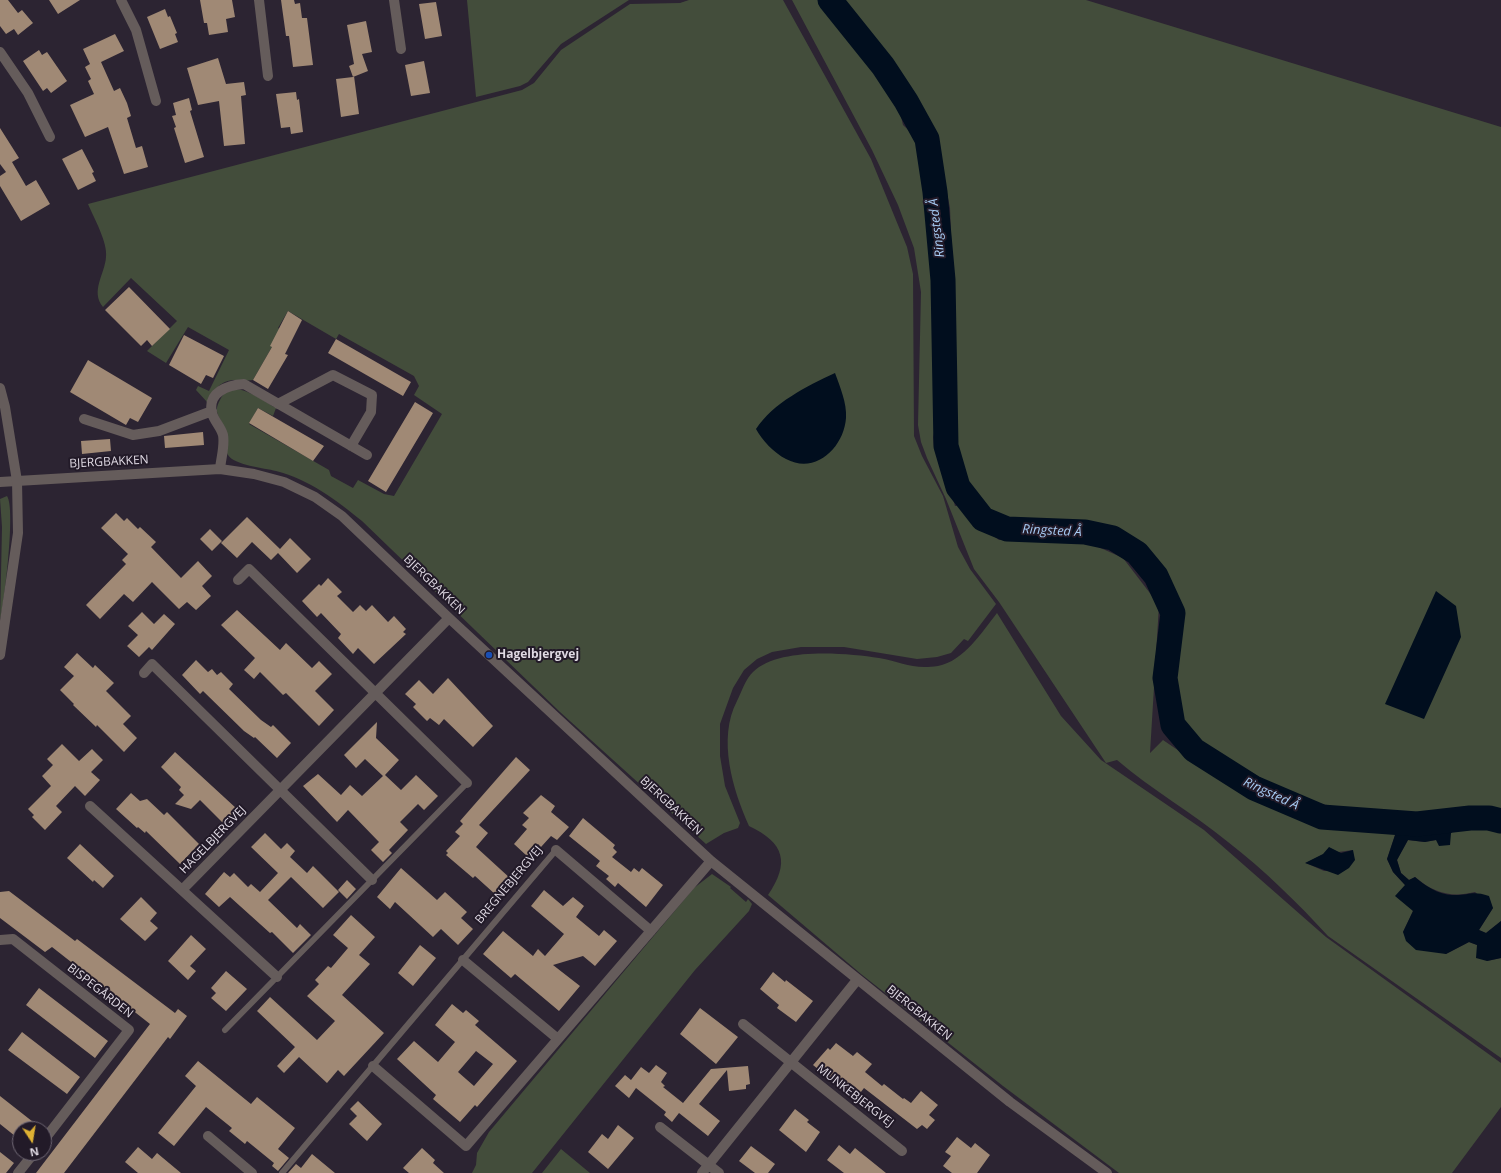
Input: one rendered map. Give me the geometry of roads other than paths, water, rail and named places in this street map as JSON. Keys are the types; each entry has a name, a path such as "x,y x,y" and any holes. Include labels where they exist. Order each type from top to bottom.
{"street":[{"path":"121,0 136,30 156,101"},
{"path":"259,0 268,76"},
{"path":"394,0 401,49"},
{"path":"0,52 28,94 50,137"},
{"path":"278,404 333,375 372,395 371,412 352,446"},
{"path":"220,469 224,445 223,434 212,411 214,398 221,389 232,385 244,384 367,455"},
{"path":"0,388 5,407 17,481 18,533 0,655"},
{"path":"84,419 133,435 159,431 212,411"},
{"name":"BJERGBAKKEN","path":"0,482 220,469 254,474 284,482 315,497 342,516 449,618 711,861 1010,1102 1107,1173"},
{"path":"238,580 249,569 467,783"},
{"name":"HAGELBJERGVEJ","path":"182,890 449,618"},
{"path":"144,673 152,664 372,880"},
{"name":"HAGELBJERGVEJ","path":"90,806 277,977"},
{"name":"BREGNEBJERGVEJ","path":"556,850 651,931"},
{"path":"373,1066 466,1146 711,861"},
{"name":"BISPEGÅRDEN","path":"0,940 13,939 129,1030 52,1130"},
{"path":"463,960 558,1039"},
{"path":"705,1169 857,980"},
{"name":"MUNKEBJERGVEJ","path":"743,1024 902,1151"},
{"path":"660,1127 705,1169 719,1173"},
{"path":"208,1136 252,1173"},
{"path":"18,1173 28,1161"}],"lane":[{"path":"225,1030 467,783"},
{"name":"BREGNEBJERGVEJ","path":"282,1173 556,850"}],"water":[{"path":"835,373 843,395 846,412 844,429 840,439 834,448 818,461 797,463 786,459 769,446 756,429 781,403 791,396"},
{"path":"1436,591 1456,606 1461,637 1424,719 1385,704"},
{"path":"1460,825 1451,833 1450,845 1439,846 1436,840 1425,842 1408,840 1397,860 1401,873 1409,880 1415,877 1427,886 1447,895 1478,893 1489,896 1493,908 1479,930 1486,933 1501,921 1501,958 1487,961 1476,958 1477,945 1469,942 1446,954 1416,950 1406,941 1403,932 1413,911 1395,896 1405,885 1393,872 1387,859 1396,832"},
{"path":"1329,847 1341,853 1353,850 1355,860 1349,868 1338,875 1305,863 1323,854"}],"waterway":[{"name":"Ringsted Å","path":"830,0 883,66 906,101 927,139 935,192 943,280 946,446 958,487 983,519 1007,529 1085,532 1113,538 1137,553 1156,576 1173,613 1165,678 1173,725 1194,750 1254,788 1322,817 1417,824 1470,818 1489,818 1501,821"}],"place":[{"name":"Hagelbjergvej","path":"489,655"}]}
